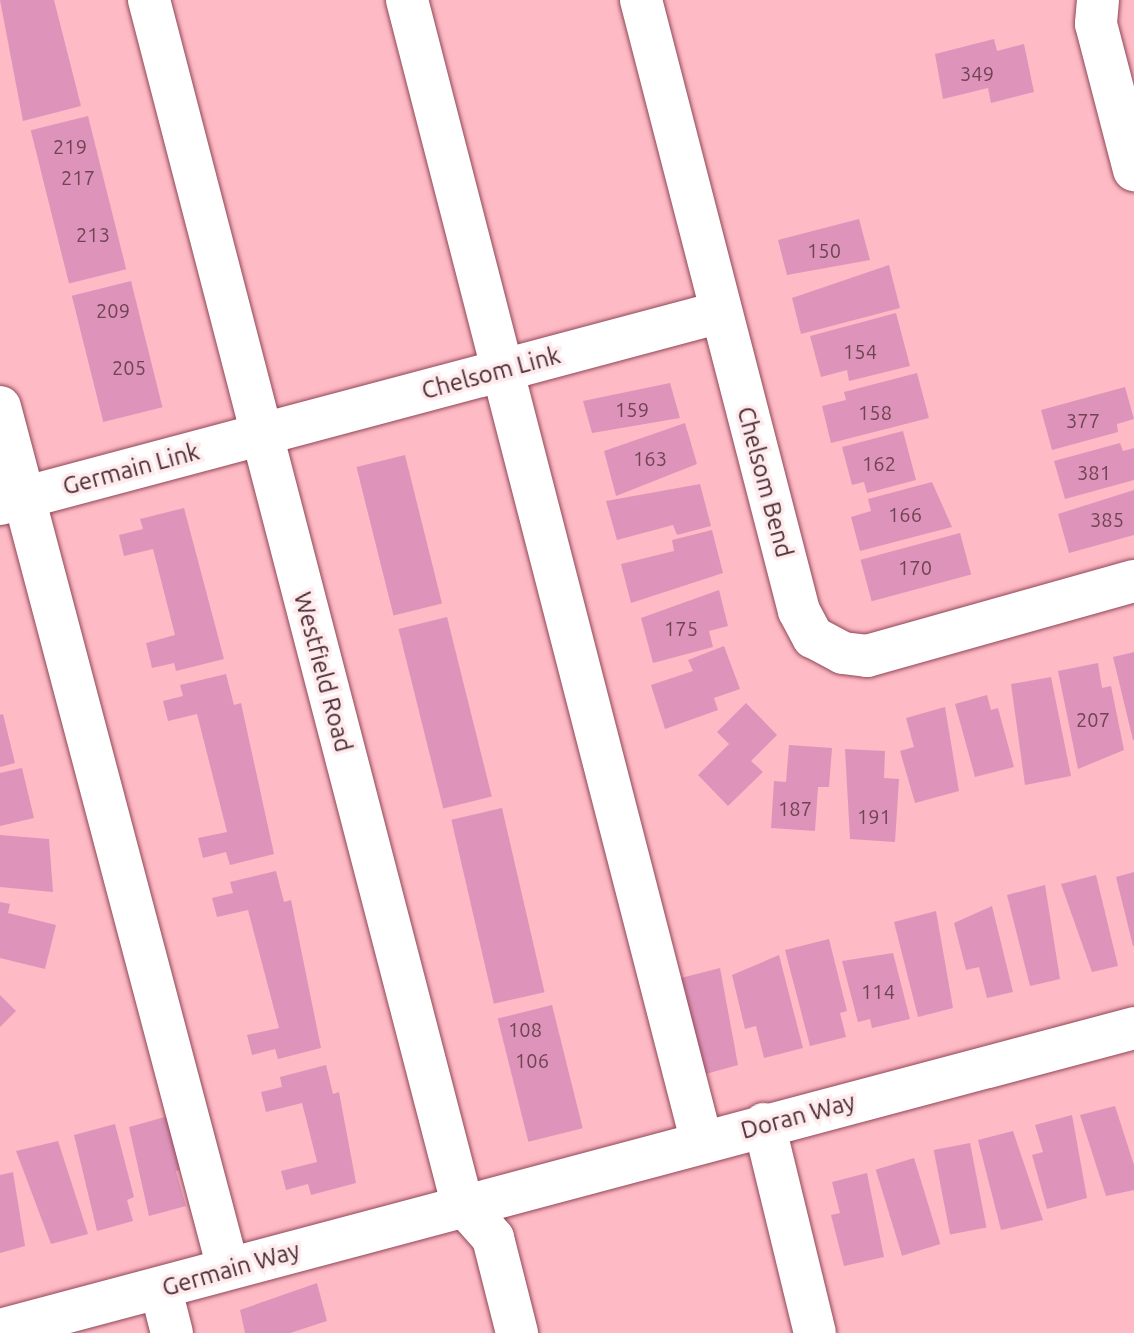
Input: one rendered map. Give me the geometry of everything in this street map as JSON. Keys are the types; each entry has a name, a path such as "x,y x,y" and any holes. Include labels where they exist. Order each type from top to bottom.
{"street":[{"name":"Westfield Road","path":"149,0 462,1203 493,1238 517,1333"},
{"path":"407,0 702,1143"},
{"name":"Chelsom Bend","path":"641,0 799,611 813,637 843,653 867,656 1134,581"},
{"path":"1098,0 1096,24 1134,170"},
{"name":"Chelsom Link","path":"262,433 721,312"},
{"path":"0,407 12,501 228,1268"},
{"name":"Germain Link","path":"12,501 262,433"},
{"name":"Doran Way","path":"462,1203 702,1143 764,1124 1134,1028"},
{"path":"764,1124 815,1333"},
{"name":"Germain Way","path":"0,1330 161,1290 228,1268 462,1203"},
{"path":"161,1290 172,1333"}],"building":[{"path":"0,0 54,0 81,106 23,121"},
{"path":"994,39 997,51 1024,44 1034,92 991,103 988,88 943,99 935,54"},
{"path":"88,116 126,269 69,284 31,130"},
{"path":"859,219 870,260 787,275 778,240"},
{"path":"889,265 900,308 801,334 792,298"},
{"path":"131,281 162,407 103,422 72,296"},
{"path":"896,313 910,366 849,381 847,370 821,377 810,336"},
{"path":"917,373 929,418 831,443 822,406 846,400 844,392"},
{"path":"670,383 680,418 592,433 583,401"},
{"path":"1125,387 1134,419 1117,424 1118,432 1052,450 1041,410"},
{"path":"685,423 697,464 616,496 604,451"},
{"path":"903,431 916,480 867,493 864,482 852,485 842,447"},
{"path":"1120,443 1123,451 1134,448 1134,480 1065,499 1054,461"},
{"path":"405,455 442,603 393,616 356,467"},
{"path":"932,482 952,527 860,551 851,517 871,511 868,499"},
{"path":"700,484 711,526 677,535 673,525 617,540 606,501"},
{"path":"1134,490 1134,535 1069,553 1058,514"},
{"path":"184,508 224,659 176,671 174,663 152,668 146,643 175,635 153,549 124,556 119,535 143,529 140,519"},
{"path":"712,530 723,573 631,603 621,564 674,551 672,540"},
{"path":"960,533 971,575 872,601 861,560"},
{"path":"719,590 728,626 709,631 713,647 653,663 641,618"},
{"path":"447,617 492,797 443,809 398,629"},
{"path":"724,646 740,689 714,698 718,710 665,729 651,685 693,671 688,660"},
{"path":"1134,652 1134,740 1133,740 1113,657"},
{"path":"1098,663 1102,688 1111,686 1124,750 1078,769 1058,671"},
{"path":"226,674 234,705 241,703 274,854 230,865 226,852 203,858 198,838 227,832 197,714 168,721 163,701 183,696 180,685"},
{"path":"1051,677 1071,776 1025,785 1011,684"},
{"path":"987,695 991,710 998,708 1014,767 975,777 955,704"},
{"path":"746,703 777,735 751,761 763,772 728,806 698,775 729,744 717,732"},
{"path":"945,707 959,791 915,803 900,751 914,747 906,718"},
{"path":"3,714 15,763 0,767 0,715"},
{"path":"789,745 832,748 829,787 818,787 815,831 771,828 774,781 786,782"},
{"path":"845,749 885,751 884,778 899,779 895,842 850,839"},
{"path":"22,768 34,818 0,826 0,773"},
{"path":"502,808 545,992 494,1004 451,820"},
{"path":"0,835 49,839 53,892 0,887"},
{"path":"276,871 284,902 291,900 321,1048 278,1059 275,1049 252,1055 247,1035 279,1028 248,910 217,917 212,898 233,893 230,882"},
{"path":"1134,872 1134,946 1133,946 1116,877"},
{"path":"1096,875 1118,966 1092,972 1061,884"},
{"path":"1045,885 1060,979 1030,986 1007,895"},
{"path":"0,902 10,904 8,913 56,925 45,969 0,958"},
{"path":"992,906 1013,992 987,998 979,967 966,970 954,923"},
{"path":"936,911 953,1008 918,1017 894,922"},
{"path":"829,939 847,1011 840,1013 846,1037 810,1046 785,950"},
{"path":"893,953 910,1019 872,1028 870,1019 858,1022 842,961"},
{"path":"779,955 803,1048 764,1058 756,1026 745,1029 732,975"},
{"path":"720,968 738,1065 702,1075 677,979"},
{"path":"0,995 16,1011 0,1027"},
{"path":"552,1005 583,1128 528,1142 498,1019"},
{"path":"326,1065 333,1094 339,1092 356,1183 311,1195 308,1184 286,1190 281,1171 317,1162 302,1103 266,1112 261,1092 282,1087 280,1077"},
{"path":"1115,1106 1134,1165 1134,1190 1106,1196 1080,1115"},
{"path":"172,1115 186,1168 176,1171 186,1206 149,1216 129,1127"},
{"path":"1072,1115 1087,1198 1047,1209 1032,1155 1043,1152 1035,1125"},
{"path":"115,1124 134,1197 127,1200 133,1221 97,1231 74,1135"},
{"path":"1013,1131 1043,1220 1001,1230 978,1140"},
{"path":"58,1141 88,1234 51,1244 16,1151"},
{"path":"970,1143 986,1227 950,1234 934,1150"},
{"path":"914,1158 940,1244 902,1256 876,1170"},
{"path":"13,1172 25,1246 0,1253 0,1175"},
{"path":"867,1173 884,1257 844,1266 831,1215 840,1213 832,1182"},
{"path":"317,1283 327,1321 290,1333 245,1333 240,1310"}]}
